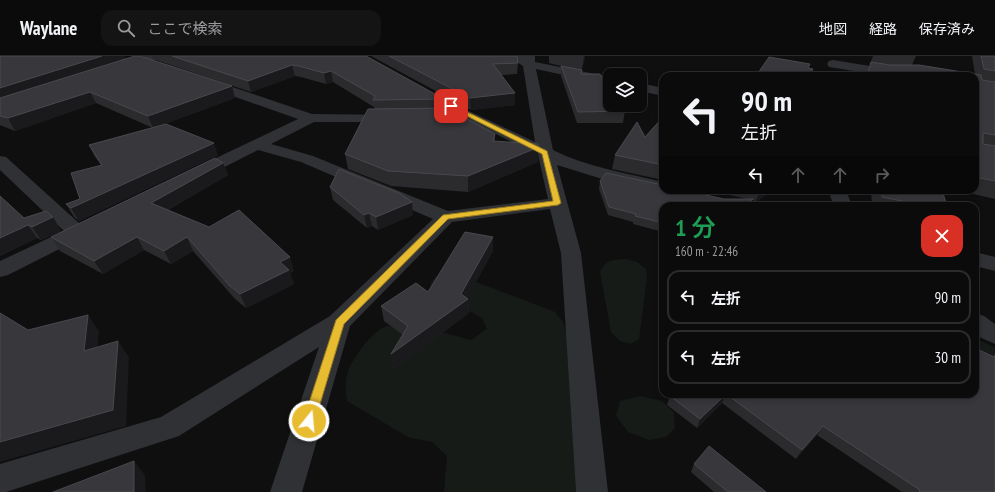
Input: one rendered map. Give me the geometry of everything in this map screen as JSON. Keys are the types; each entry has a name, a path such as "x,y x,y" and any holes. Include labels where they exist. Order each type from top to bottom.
{"street":[{"path":"129,56 164,68"},
{"path":"112,70 157,56"},
{"path":"592,492 571,253 545,152 524,59 603,79"},
{"path":"830,72 835,60 889,72"},
{"path":"193,78 311,118 403,117"},
{"path":"647,89 659,91"},
{"path":"436,98 545,152 578,166 659,186"},
{"path":"418,117 441,117 464,113"},
{"path":"181,182 311,118"},
{"path":"257,145 306,159 446,217 558,203"},
{"path":"0,161 77,232"},
{"path":"0,479 170,427 340,322 446,217"},
{"path":"0,270 98,222"},
{"path":"979,260 995,264"},
{"path":"286,492 340,322"},
{"path":"979,325 995,335"}],"shaded area":[{"path":"626,259 637,262 646,269 647,278 639,339 631,344 620,341 611,332 600,272 607,262"},
{"path":"447,274 463,277 555,312 563,322 567,334 576,492 444,492 447,456 432,442 408,437 347,401 346,383 350,366 365,344 382,328 390,325 412,326 439,331 471,340 487,329 482,318 438,294 430,284 435,277"},
{"path":"979,340 995,348 995,363 979,354"},
{"path":"640,396 662,401 674,413 675,428 666,437 649,440 628,432 616,416 620,401"}],"building":[{"path":"0,56 102,56 0,88"},
{"path":"135,56 140,56 232,86 148,116 90,92 8,118 0,116 0,98"},
{"path":"172,56 366,56 444,99 373,100 375,96 331,71 324,73 292,65 248,81"},
{"path":"389,56 517,56 518,63 493,64 515,93 470,98"},
{"path":"981,56 995,56 995,71 984,69"},
{"path":"769,57 810,64 808,68 813,69 811,72 759,72"},
{"path":"871,62 890,65 919,65 962,72 868,72"},
{"path":"561,66 582,70 581,74 600,74 603,80 603,111 578,112"},
{"path":"979,75 981,75 982,80 995,82 995,135 983,133 983,144 995,146 995,181 979,178"},
{"path":"447,108 495,134 493,141 538,144 539,147 468,176 388,171 345,154 368,109"},
{"path":"659,121 659,164 615,155 637,122 645,137"},
{"path":"166,124 214,143 71,208 66,204 80,199 71,173 102,165 89,145"},
{"path":"215,158 223,163 151,203 209,227 239,210 290,257 280,262 289,270 240,294 229,285 187,237 164,251 137,237 94,261 51,237"},
{"path":"339,169 399,193 412,202 376,217 369,213 364,215 330,187"},
{"path":"606,173 659,184 659,194 701,194 724,199 753,199 750,202 659,202 659,222 609,207 600,181"},
{"path":"882,194 943,194 946,202 906,202 882,197"},
{"path":"0,196 24,218 46,211 53,217 32,227 28,225 0,238"},
{"path":"465,232 493,237 461,294 468,299 391,354 408,326 381,306 416,283 428,292"},
{"path":"0,313 28,330 88,315 84,351 118,341 113,410 0,442"},
{"path":"979,350 994,357 995,355 995,492 919,492 920,490 823,426 802,450 731,398 979,398"},
{"path":"673,398 722,398 700,419"},
{"path":"709,446 766,492 728,492 694,464"},
{"path":"134,461 134,492 53,492"}],"route":[{"path":"309,421 340,322 446,217 558,203 545,152 451,106"}]}
